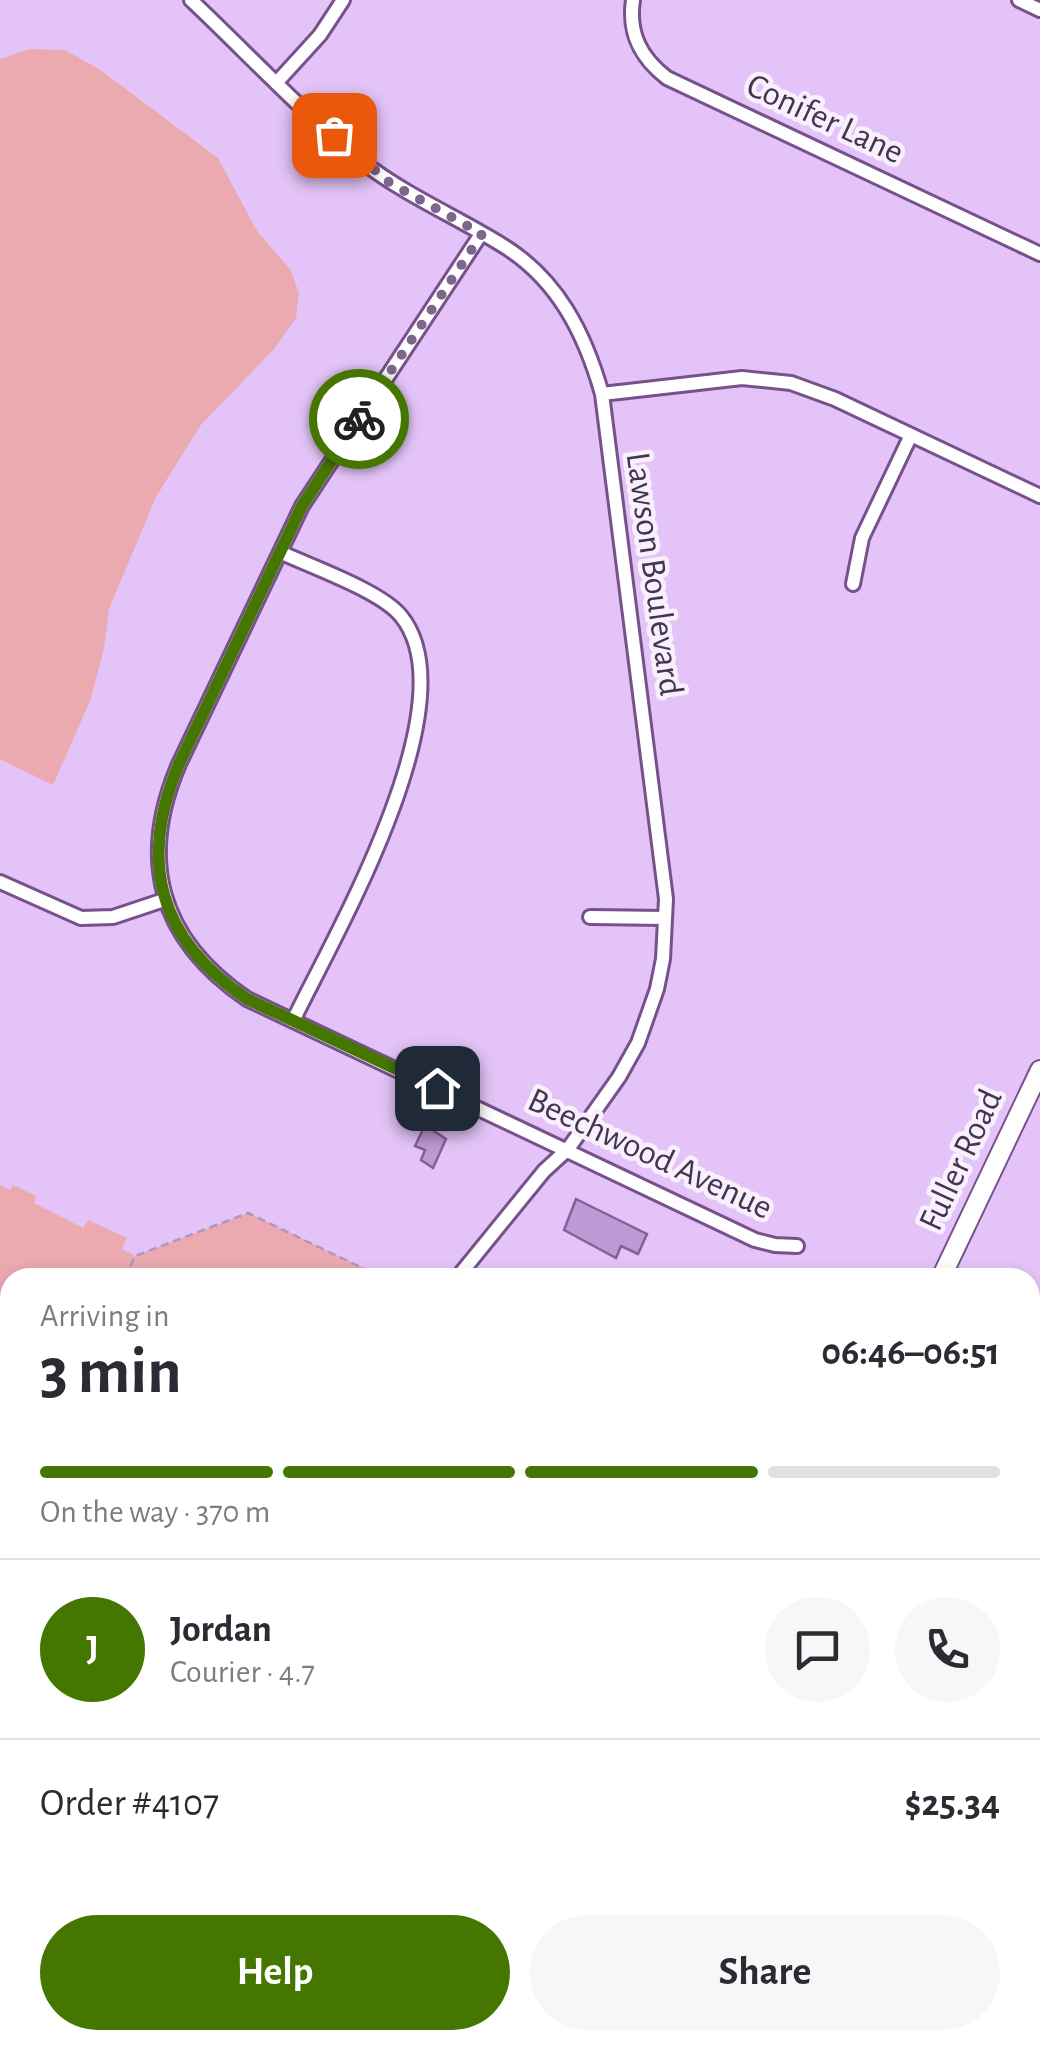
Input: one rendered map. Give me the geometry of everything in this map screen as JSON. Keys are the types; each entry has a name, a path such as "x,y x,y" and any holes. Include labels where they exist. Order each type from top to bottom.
{"street":[{"name":"Lawson Boulevard","path":"191,0 321,124 390,183 505,246 535,270 564,304 582,335 602,394 659,833 666,899 663,958 643,1031 619,1077 568,1149 544,1170 465,1268"},
{"path":"278,82 320,35 343,0"},
{"name":"Conifer Lane","path":"633,0 631,15 636,42 652,67 668,78 1040,254"},
{"path":"1020,0 1040,10"},
{"name":"Beechwood Avenue","path":"482,234 315,484 280,552 166,796 158,826 158,866 164,900 198,959 228,986 754,1240 797,1246"},
{"path":"602,394 742,378 791,383 835,399 1040,496"},
{"path":"853,584 862,538 911,435"},
{"path":"280,552 386,602 413,637 419,670 413,748 400,796 294,1020"},
{"path":"0,882 81,918 113,917 164,900"},
{"path":"590,917 665,918"},
{"name":"Fuller Road","path":"946,1268 1040,1070"}],"path":[{"path":"130,1268 135,1256 248,1213 361,1268"}],"shaded area":[{"path":"30,49 65,50 99,69 218,158 257,231 290,269 299,293 296,318 274,349 200,426 156,497 109,609 104,649 90,701 53,785 0,759 0,59"},
{"path":"0,1185 10,1190 13,1185 36,1196 34,1203 83,1228 88,1220 127,1238 122,1249 135,1256 248,1213 364,1268 0,1268"}],"building":[{"path":"425,1125 446,1139 433,1168 421,1160 425,1150 415,1146"},
{"path":"576,1199 647,1234 638,1254 621,1246 616,1258 564,1230"}],"way so far":[{"path":"334,135 390,183 482,234 359,419"}],"route":[{"path":"359,419 302,506 179,764 158,826 158,866 164,900 176,926 198,959 228,986 247,999 437,1088"}]}
